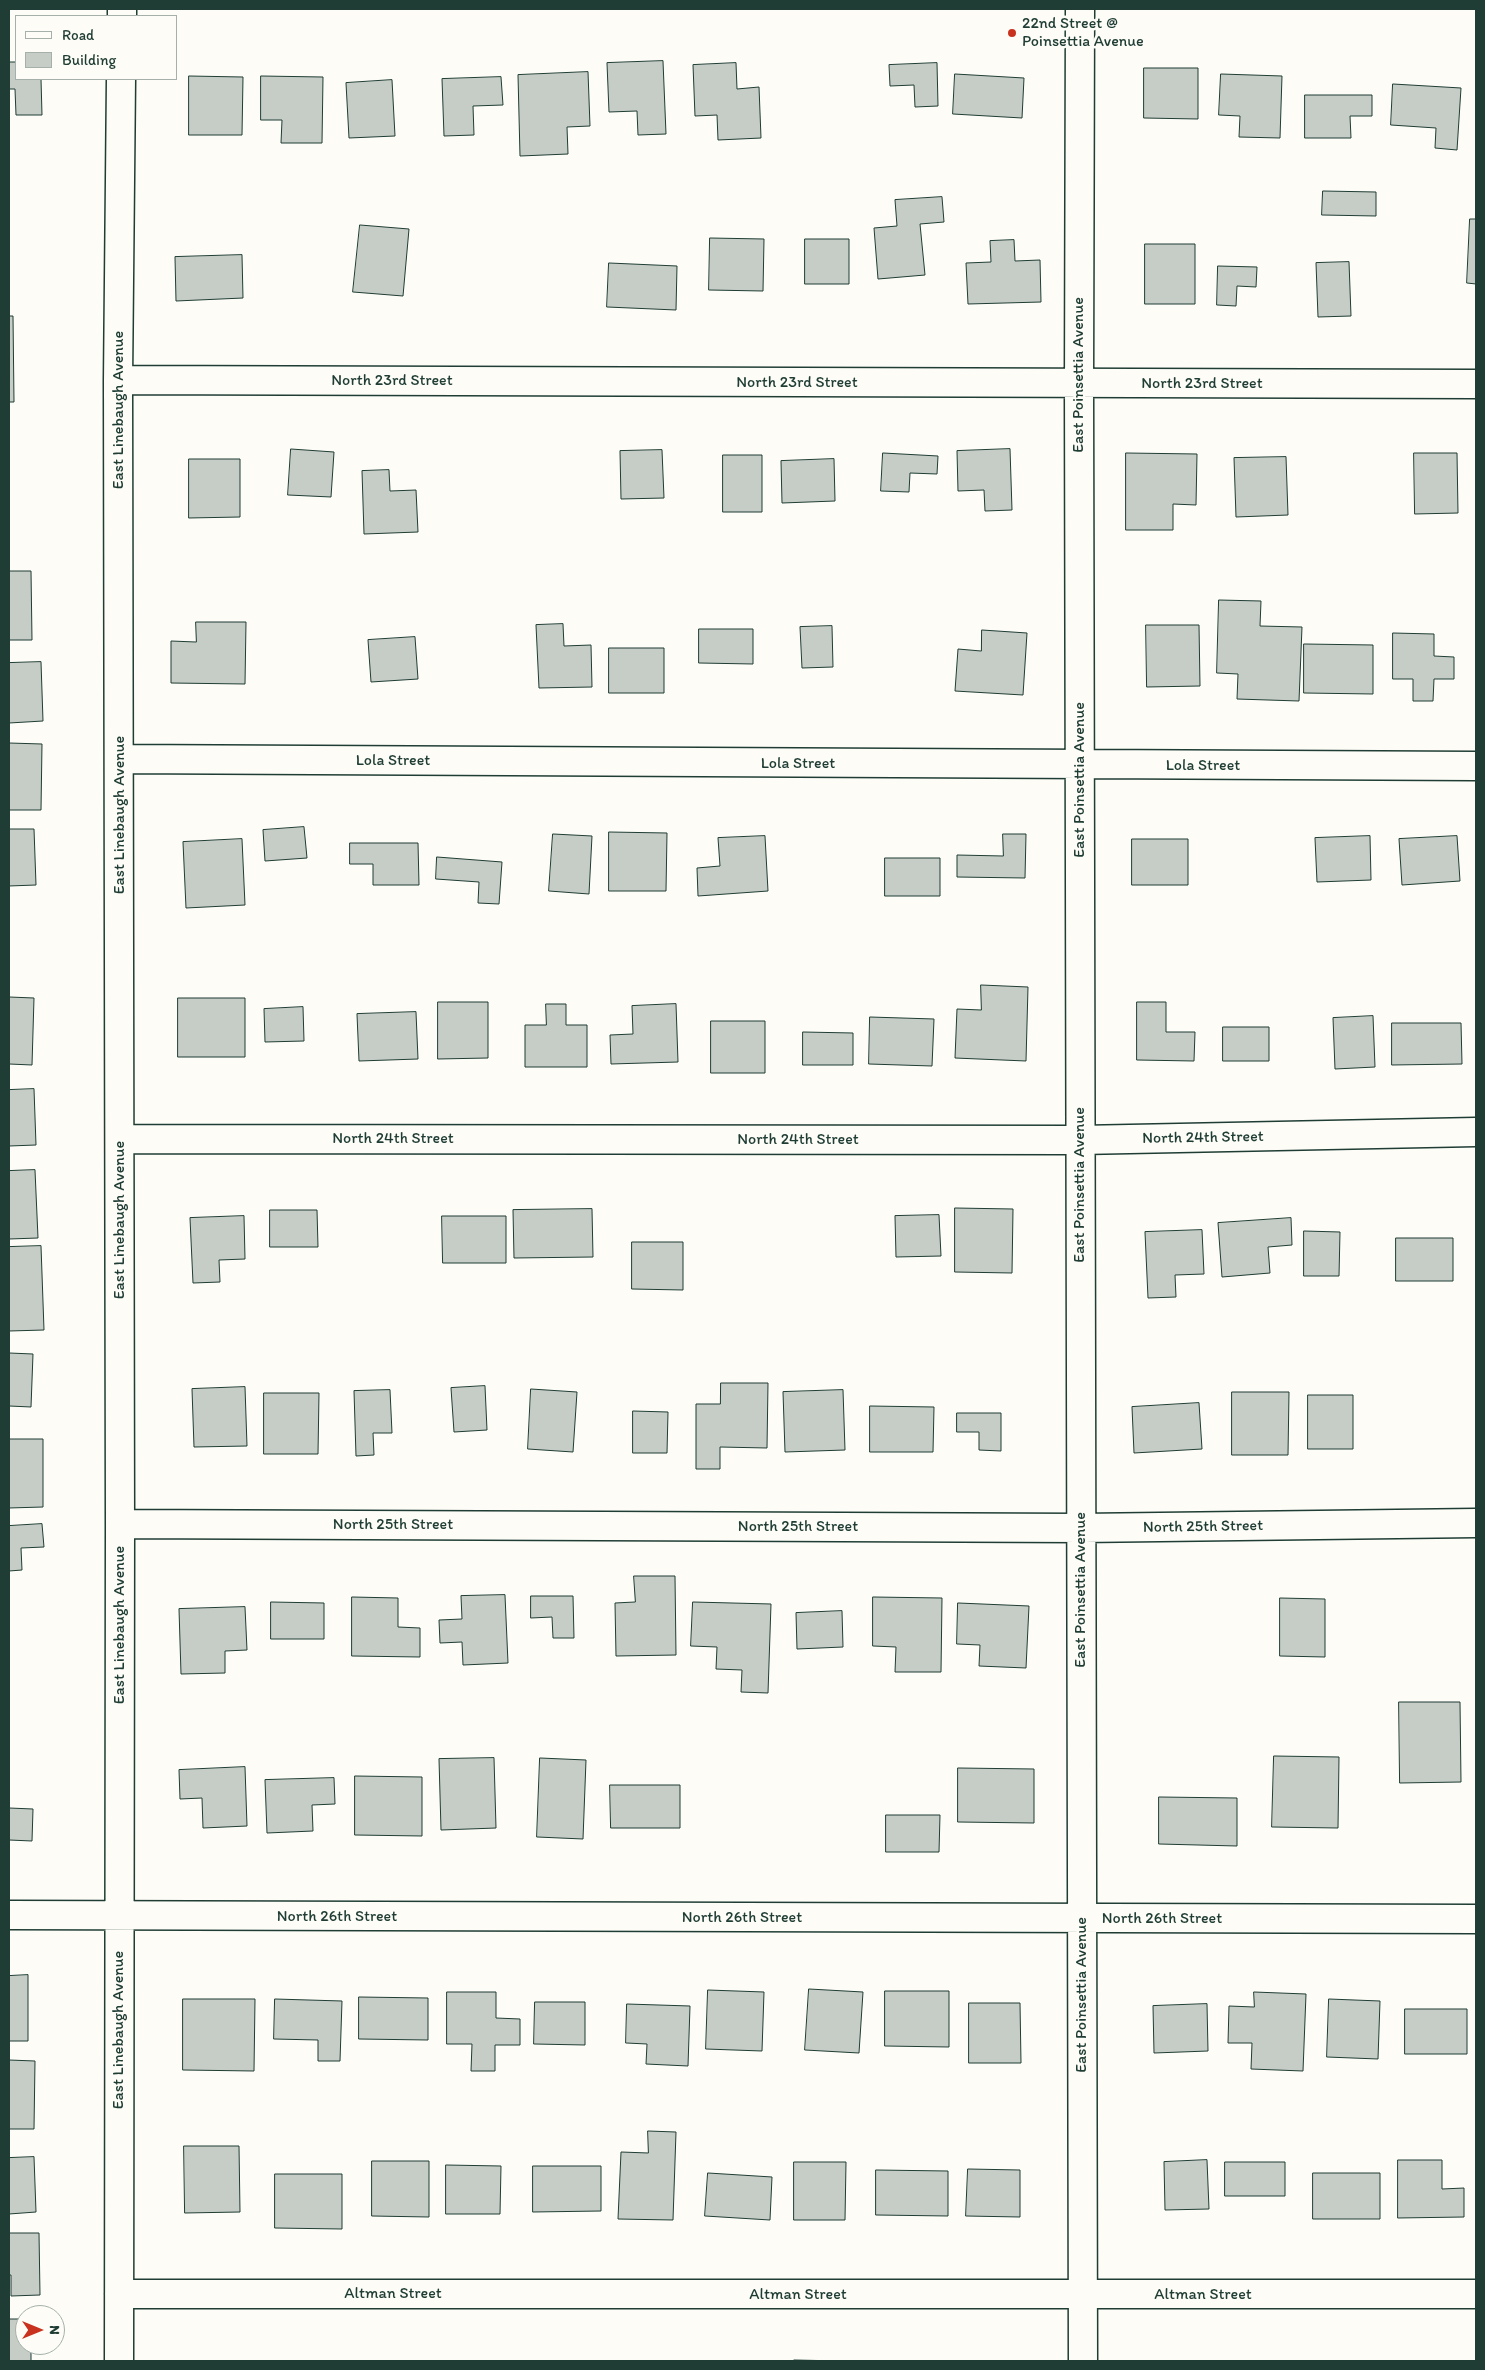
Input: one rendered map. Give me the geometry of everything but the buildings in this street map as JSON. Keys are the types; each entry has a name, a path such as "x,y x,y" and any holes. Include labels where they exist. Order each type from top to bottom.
{"street":[{"name":"East Poinsettia Avenue","path":"1080,9 1083,2361"},
{"name":"East Linebaugh Avenue","path":"119,2361 120,759 118,380 121,80"},
{"name":"North 23rd Street","path":"118,380 1476,384"},
{"name":"Lola Street","path":"120,759 1080,766 1476,766"},
{"name":"North 24th Street","path":"120,1139 1080,1140 1476,1132"},
{"name":"North 25th Street","path":"120,1524 1081,1528 1476,1523"},
{"name":"North 26th Street","path":"9,1915 120,1917 1476,1919"},
{"name":"Altman Street","path":"119,2294 1476,2294"}],"place":[{"name":"22nd Street @ Poinsettia Avenue","path":"1012,33"}]}
